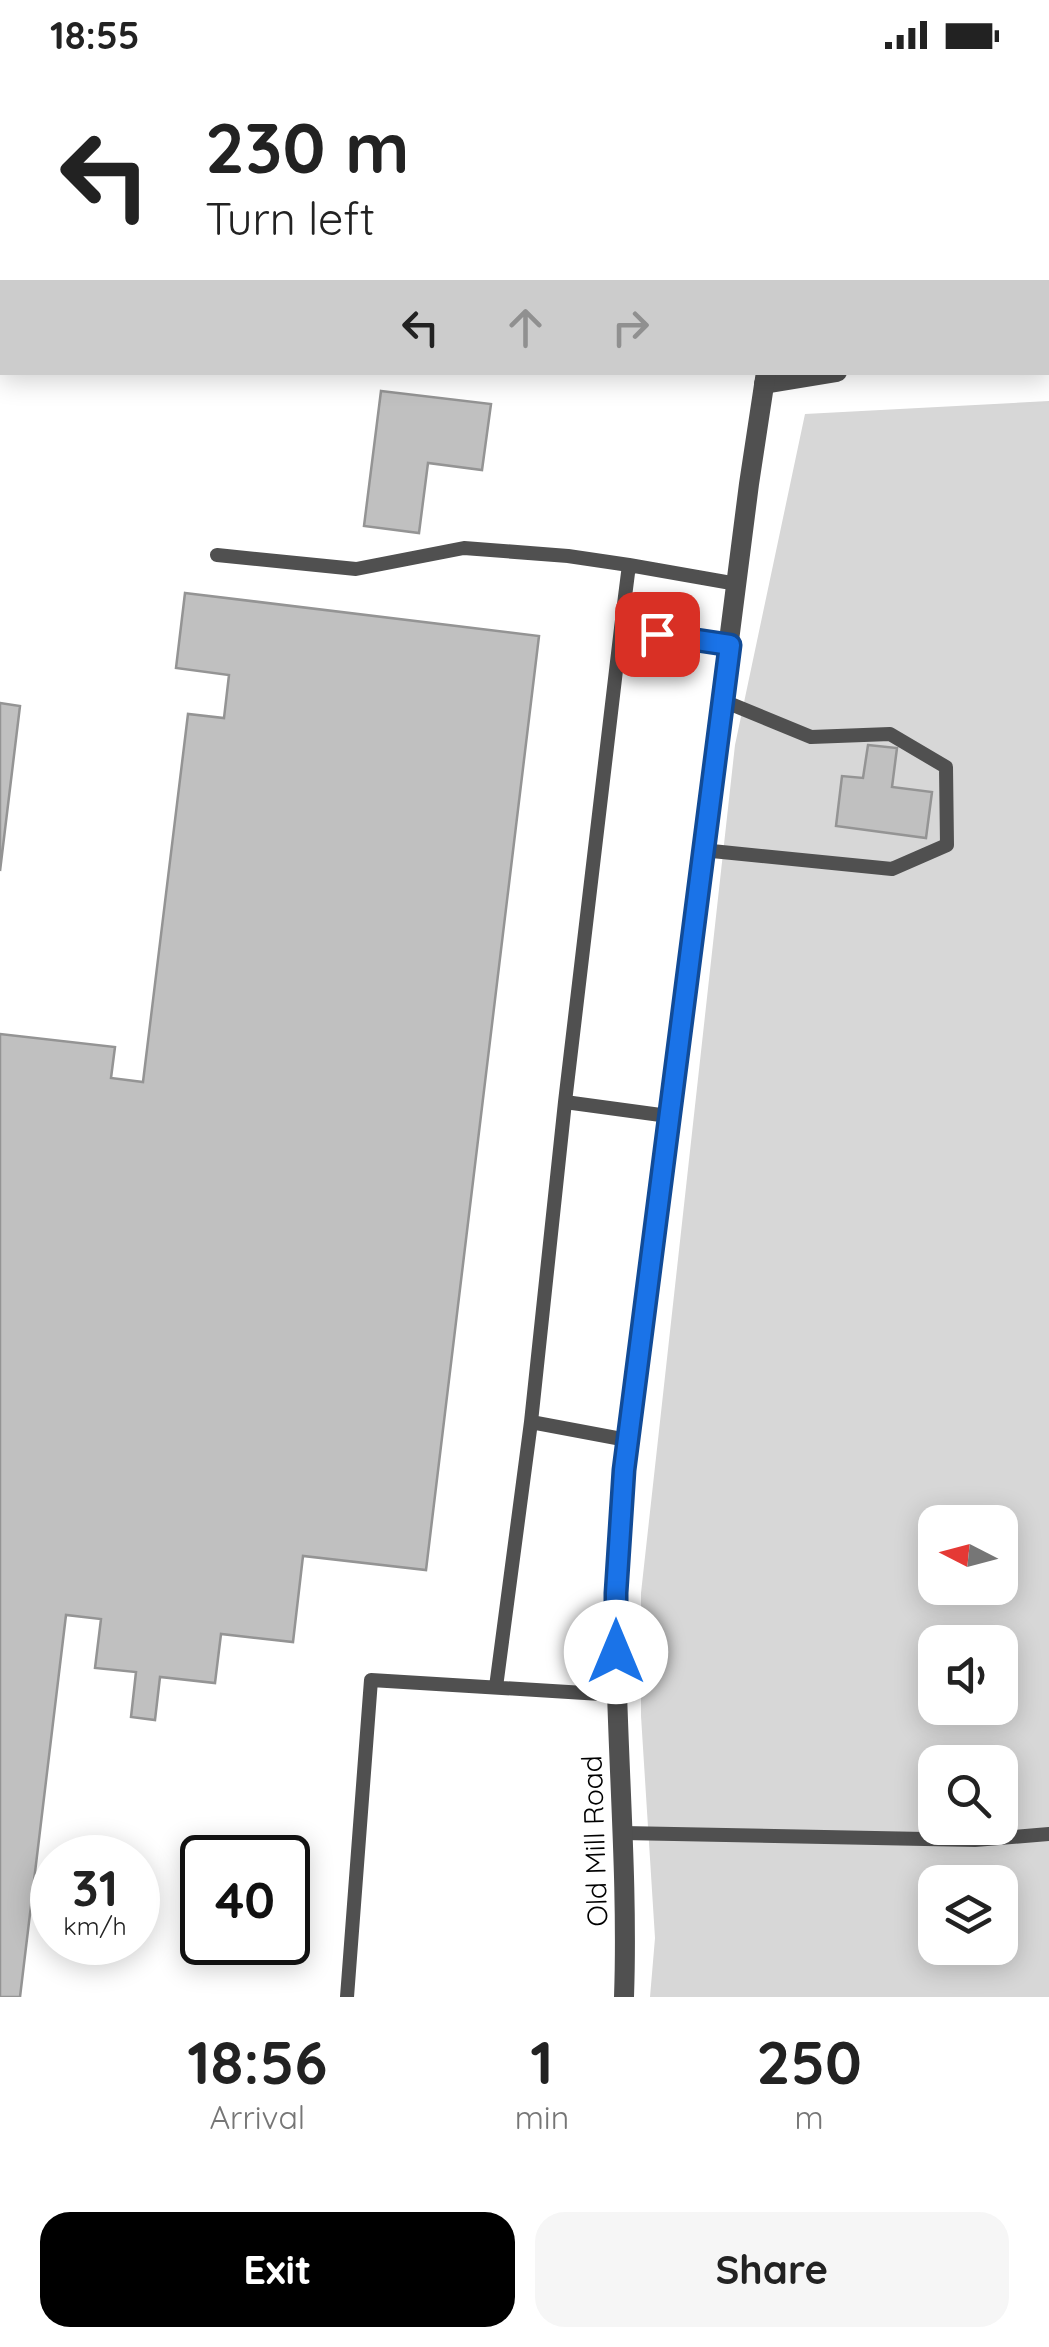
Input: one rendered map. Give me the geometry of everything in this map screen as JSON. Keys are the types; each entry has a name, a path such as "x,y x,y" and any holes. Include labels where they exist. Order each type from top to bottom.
{"street":[{"path":"765,378 801,375"},
{"name":"Old Mill Road","path":"624,1997 616,1593 627,1440 765,378"}],"lane":[{"path":"217,555 356,570 464,548 568,556 736,584"},
{"path":"496,1688 531,1422 629,565"},
{"path":"621,628 730,645"},
{"path":"702,850 892,869 948,845 946,767 890,734 811,737 722,700"},
{"path":"565,1102 668,1116"},
{"path":"531,1422 627,1440"},
{"path":"348,1997 371,1680 617,1695"},
{"path":"623,1833 975,1840 1049,1834"}],"shaded area":[{"path":"1049,401 1049,1997 650,1997 655,1938 641,1716 641,1593 735,745 805,414"}],"building":[{"path":"381,391 491,404 482,470 428,463 419,533 364,526"},
{"path":"185,593 539,636 426,1570 303,1556 293,1642 221,1634 215,1683 160,1677 155,1720 131,1717 136,1672 95,1668 101,1619 66,1615 40,1835 30,1835 30,1914 20,1997 0,1997 0,1034 115,1047 111,1078 143,1082 188,714 224,718 229,675 176,668"},
{"path":"0,703 20,706 0,871"},
{"path":"868,745 897,748 892,787 932,792 926,838 836,826 842,776 863,778"}],"route":[{"path":"616,1652 624,1470 730,645 657,634"}]}
